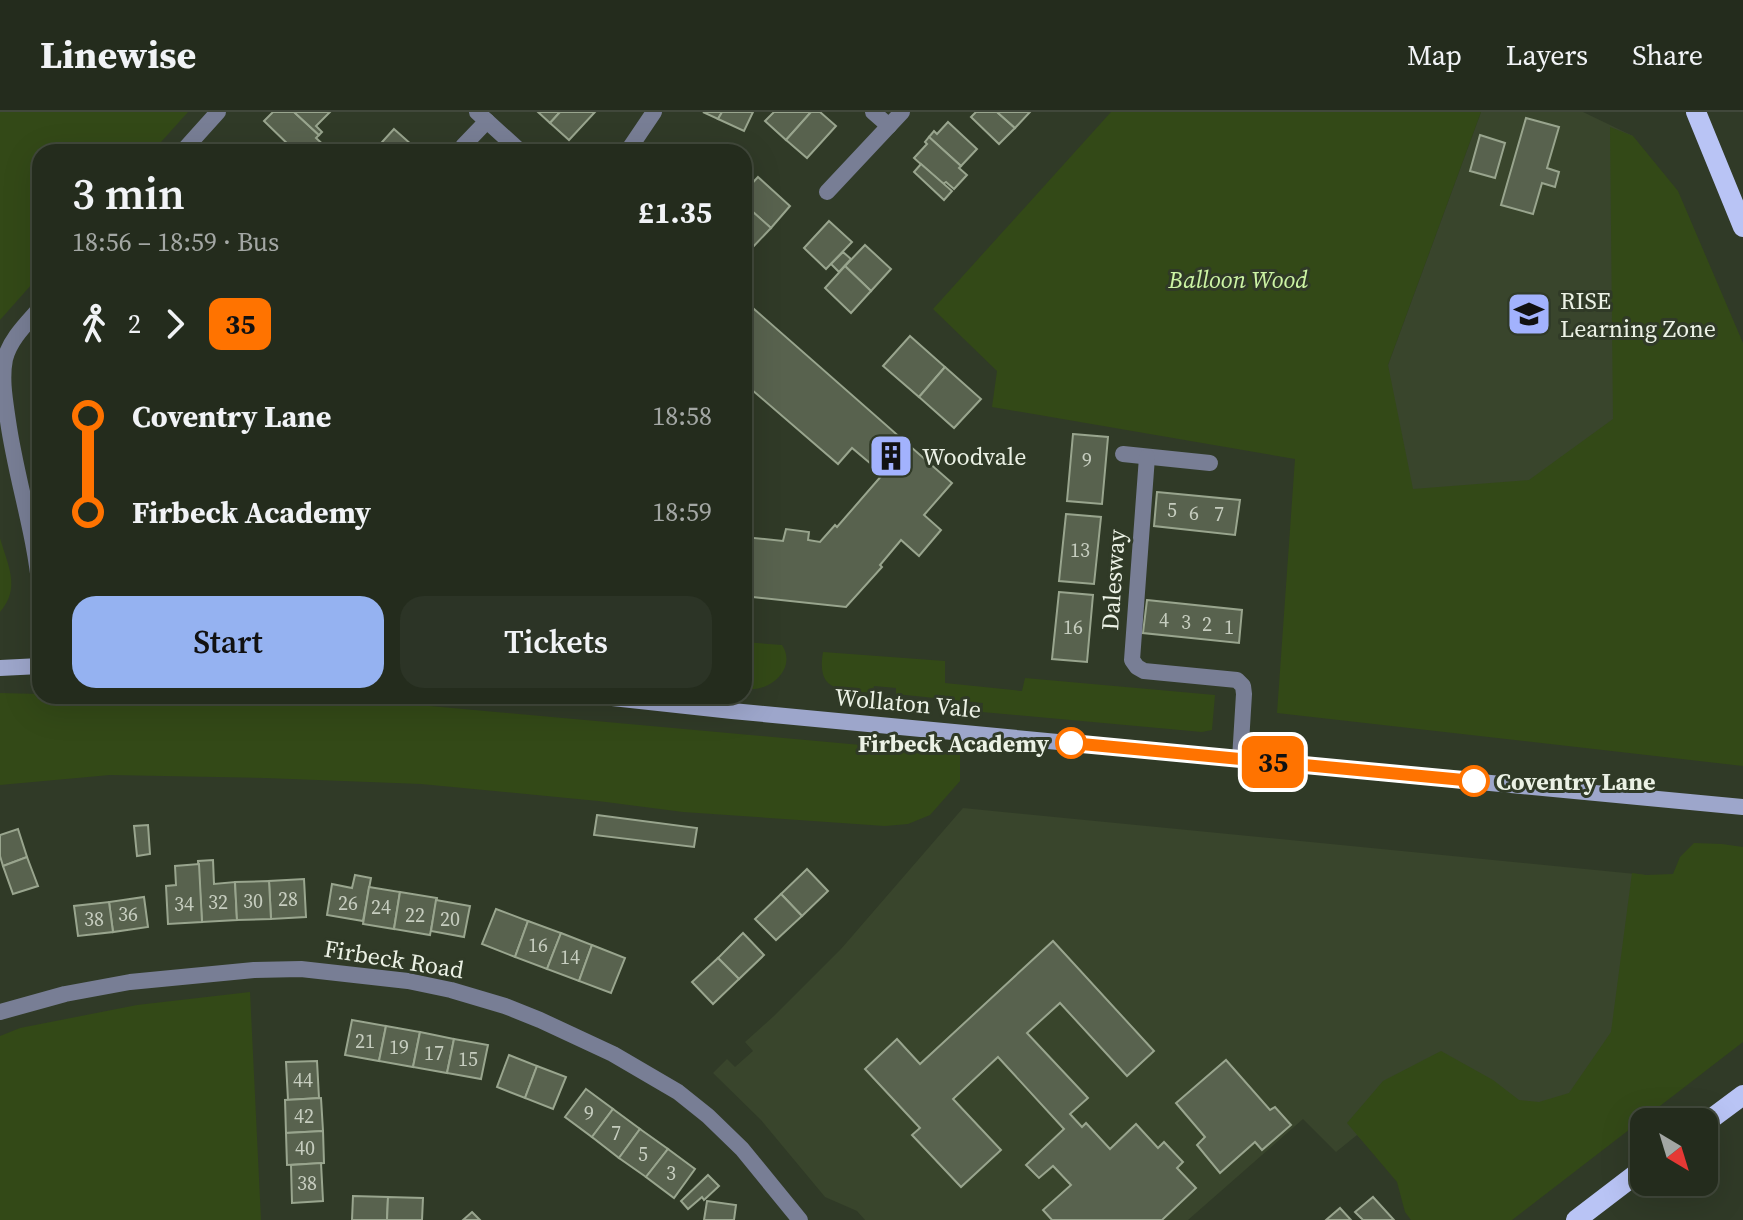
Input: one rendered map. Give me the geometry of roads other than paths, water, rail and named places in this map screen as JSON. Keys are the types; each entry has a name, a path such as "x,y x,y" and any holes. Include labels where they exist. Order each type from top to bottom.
{"main road":[{"path":"1696,112 1743,227"},
{"path":"1718,1114 1743,1095"},
{"path":"1576,1220 1630,1179"}],"street":[{"path":"189,144 218,112"},
{"path":"632,144 654,112"},
{"path":"873,112 889,126"},
{"path":"827,192 902,112"},
{"path":"464,144 482,117 512,144"},
{"path":"32,317 21,329 6,356 4,389 11,444 32,514"},
{"path":"1123,454 1210,463"},
{"name":"Dalesway","path":"1147,457 1132,660 1144,671 1237,680 1243,686 1244,694 1240,759"},
{"path":"0,668 32,666"},
{"name":"Wollaton Vale","path":"668,704 1743,807"},
{"name":"Firbeck Road","path":"1,1008 130,982 254,970 301,969 408,981 451,990 540,1020 613,1054 678,1092 742,1149 800,1220"}],"place":[{"name":"RISE Learning Zone","path":"1529,314"},
{"name":"Woodvale","path":"891,456"},
{"name":"Firbeck Academy","path":"1071,743"},
{"name":"Coventry Lane","path":"1474,781"}],"park label":[{"name":"Balloon Wood","path":"1238,279"}]}
